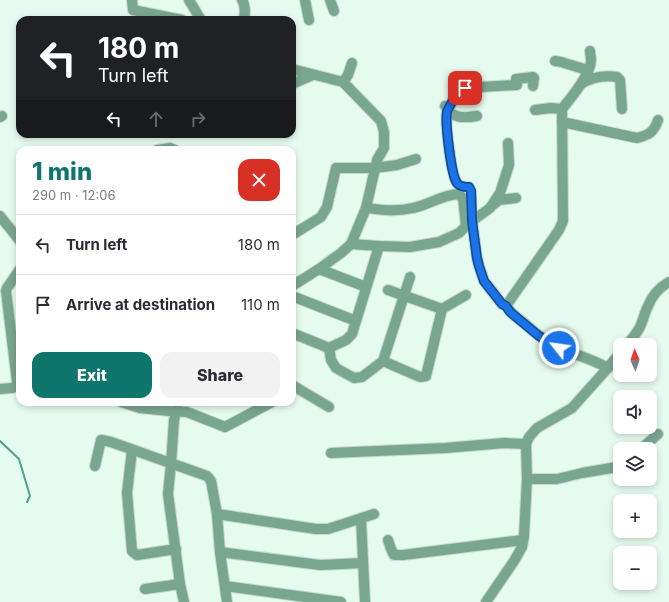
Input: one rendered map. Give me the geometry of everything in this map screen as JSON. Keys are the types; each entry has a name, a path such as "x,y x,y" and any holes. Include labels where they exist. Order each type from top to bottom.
{"street":[{"path":"132,0 133,10 162,16"},
{"path":"189,0 199,16"},
{"path":"242,0 245,9 244,16"},
{"path":"305,0 309,20"},
{"path":"330,0 334,11"},
{"path":"506,306 563,221 562,109 582,83 588,72 591,62 590,51"},
{"path":"555,61 584,69 588,72"},
{"path":"343,82 348,75 352,63"},
{"path":"296,70 343,82 381,121 384,132 384,148 377,160 366,208 351,244 319,269 296,283"},
{"path":"296,82 313,75"},
{"path":"533,86 533,77 516,79 517,85 465,88 459,91 445,108 455,178 458,184 469,187 471,191 472,221 479,266 484,281 502,304 539,336 559,348 608,368"},
{"path":"582,83 598,77 617,77 620,80 622,109"},
{"path":"445,108 461,118 477,116"},
{"path":"535,110 551,108 562,109"},
{"path":"562,122 637,138 646,136 655,129 658,120"},
{"path":"472,210 490,208 500,193 509,165 508,143"},
{"path":"296,233 321,217 326,207 336,168 375,168 397,165 416,159"},
{"path":"351,244 410,247 439,242 459,233 466,226 463,198 458,194 451,194 414,208 390,211 366,208"},
{"path":"472,221 499,200 516,198"},
{"path":"0,216 16,236"},
{"path":"296,335 329,348 346,340 352,334 379,246"},
{"path":"319,269 366,287"},
{"path":"16,275 6,291 16,374"},
{"path":"329,348 331,360 336,368 354,378 362,377 383,361 410,277"},
{"path":"633,338 641,325 648,305 664,285 669,282"},
{"path":"388,290 442,309"},
{"path":"383,361 420,377 426,376 442,309 466,295"},
{"path":"296,298 356,321"},
{"path":"486,602 522,547 527,479 526,444 529,437 537,428 572,408 613,362"},
{"path":"0,389 16,386"},
{"path":"296,390 329,407"},
{"path":"136,406 140,408 168,411 178,406"},
{"path":"178,406 186,412 225,427 265,406"},
{"path":"178,406 174,420 168,494 180,584 184,602"},
{"path":"256,406 260,409"},
{"path":"649,442 658,434"},
{"path":"95,466 101,440 111,442 207,476 211,481 217,514 220,552 227,602"},
{"path":"330,453 445,448 504,443 526,444"},
{"path":"132,450 127,492 132,551 137,555 176,550"},
{"path":"527,479 557,479 613,468"},
{"path":"217,514 316,529 328,529 374,514"},
{"path":"361,518 365,602"},
{"path":"388,540 394,554 403,555 523,540"},
{"path":"220,552 320,565 364,563"},
{"path":"145,589 180,584"},
{"path":"225,586 341,602"}],"waterway":[{"path":"0,441 19,459 30,496 27,502"}],"route":[{"path":"465,88 459,91 447,111 446,122 455,178 458,184 469,187 471,191 472,221 477,258 484,281 510,312 539,336 559,348"}]}
